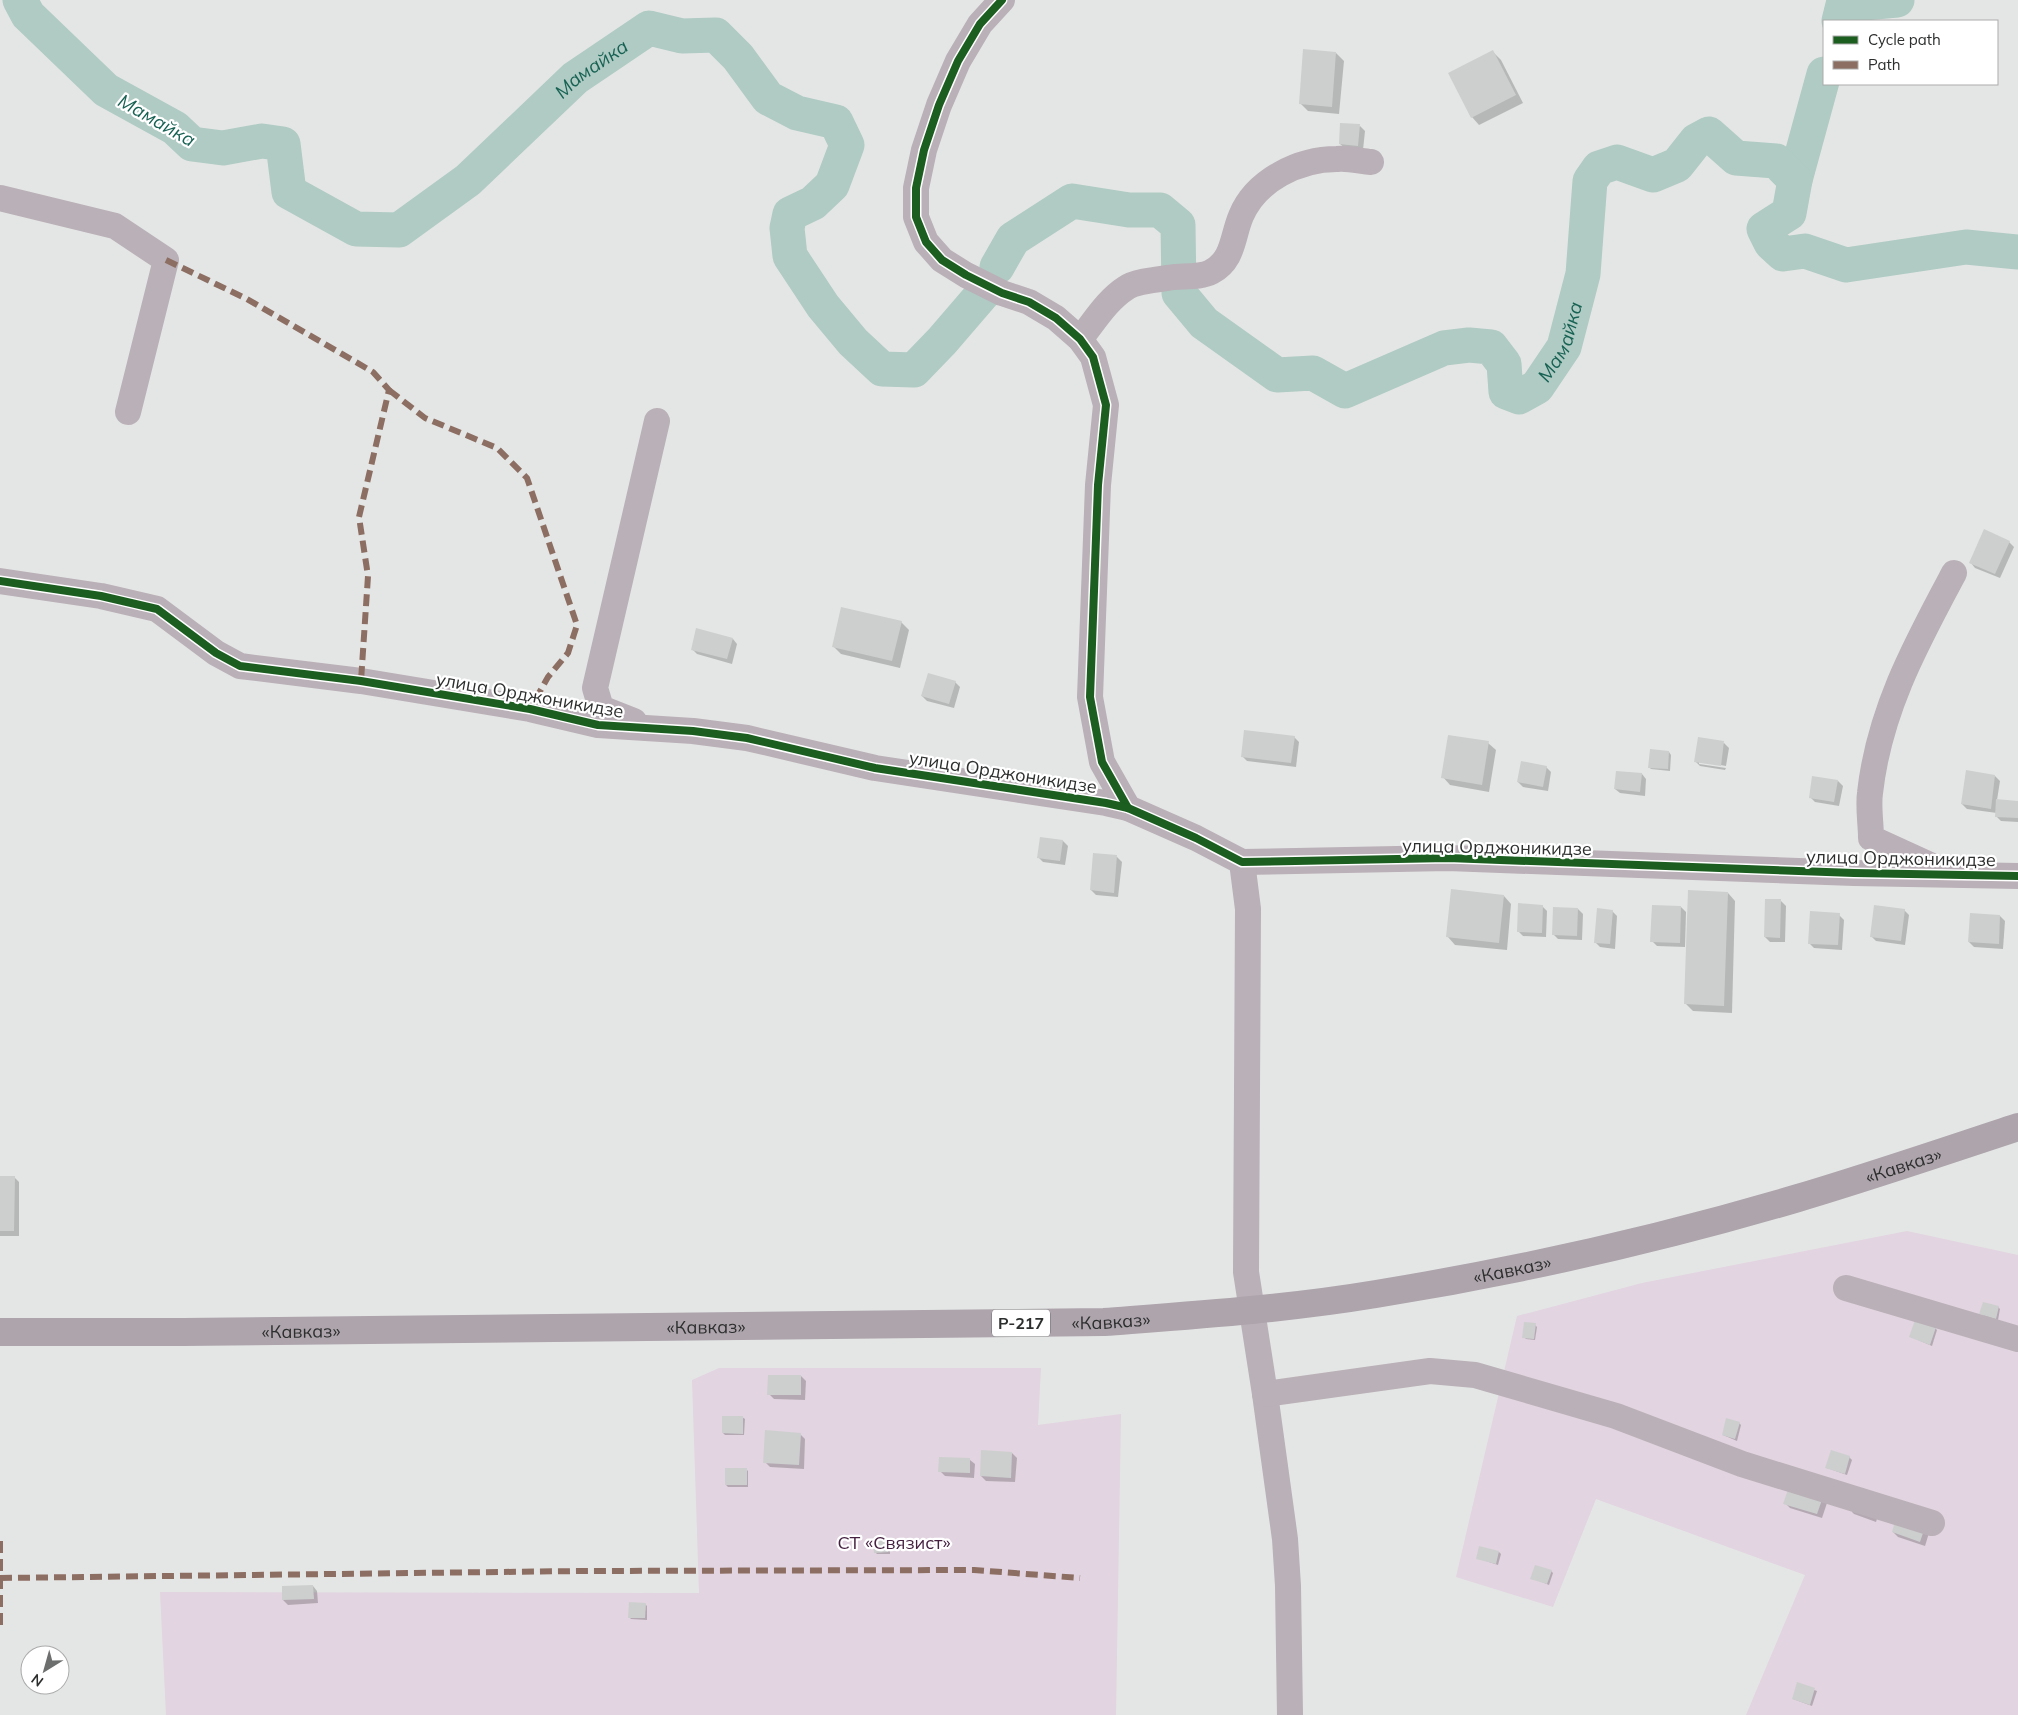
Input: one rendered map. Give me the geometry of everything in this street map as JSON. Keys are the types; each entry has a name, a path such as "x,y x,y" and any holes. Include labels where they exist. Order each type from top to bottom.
{"highway":[{"name":"«Кавказ»","path":"0,1332 213,1332 1104,1322 1252,1310 1403,1290 1489,1274 1642,1240 1799,1198 2018,1127"}],"street":[{"path":"1002,0 980,24 958,61 939,105 924,150 916,188 916,217 926,242 942,260 966,276 1036,306 1056,318 1080,339 1093,357 1106,405 1098,485 1090,697 1102,762 1128,808"},
{"path":"1080,339 1105,307 1127,287 1163,279 1210,273 1224,263 1232,248 1241,215 1257,191 1282,172 1310,163 1337,159 1371,162"},
{"path":"0,198 114,226 166,260 128,412"},
{"path":"653,728 601,708 595,688 657,421"},
{"path":"1854,873 1871,838 1869,794 1882,728 1906,664 1954,573"},
{"name":"улица Орджоникидзе","path":"0,581 101,596 157,609 216,653 240,666 361,682 502,704 598,725 693,730 747,738 875,768 1106,803 1128,808 1196,838 1242,862 1448,858 1854,873 1948,873 2018,876"},
{"path":"1871,838 1948,873"},
{"path":"1242,862 1248,909 1246,1272 1285,1538 1288,1586 1290,1715"},
{"path":"1846,1288 2018,1340"},
{"path":"1265,1394 1430,1371 1475,1375 1616,1416 1742,1464 1932,1523"}],"green space":[{"path":"1907,1231 2018,1255 2018,1715 1746,1715 1805,1575 1596,1499 1553,1607 1456,1577 1517,1316 1642,1283"},
{"name":"СТ «Связист»","path":"719,1368 1041,1368 1038,1425 1121,1414 1116,1715 166,1715 160,1592 699,1593 692,1380"}],"building":[{"path":"1303,49 1336,52 1332,107 1299,104"},
{"path":"1493,50 1516,95 1471,118 1448,73"},
{"path":"1340,123 1360,124 1358,146 1339,144"},
{"path":"1984,529 2010,541 1995,574 1969,563"},
{"path":"841,607 902,621 892,661 832,647"},
{"path":"696,628 733,638 727,659 691,650"},
{"path":"928,673 956,681 949,704 921,696"},
{"path":"1244,730 1295,736 1291,763 1241,757"},
{"path":"1448,735 1489,741 1482,785 1441,778"},
{"path":"1698,737 1724,741 1721,766 1694,762"},
{"path":"1650,749 1669,751 1668,769 1648,768"},
{"path":"1521,761 1547,766 1543,787 1517,782"},
{"path":"1966,770 1995,775 1991,809 1961,804"},
{"path":"1616,771 1642,773 1640,792 1614,789"},
{"path":"1812,776 1838,780 1834,802 1809,798"},
{"path":"1996,799 2018,801 2018,818 1995,817"},
{"path":"1040,837 1063,840 1060,861 1037,858"},
{"path":"1093,853 1117,855 1114,893 1090,890"},
{"path":"1451,889 1504,895 1499,943 1446,937"},
{"path":"1688,890 1728,892 1724,1006 1684,1004"},
{"path":"1765,899 1781,899 1780,938 1764,937"},
{"path":"1518,903 1543,905 1542,933 1517,932"},
{"path":"1652,905 1681,906 1680,943 1650,942"},
{"path":"1874,905 1905,909 1901,941 1870,937"},
{"path":"1553,907 1578,908 1577,936 1552,935"},
{"path":"1597,908 1613,910 1610,944 1594,943"},
{"path":"1810,911 1840,913 1838,945 1808,944"},
{"path":"1970,913 2000,915 1999,944 1968,942"},
{"path":"0,1176 15,1176 14,1231 0,1231"},
{"path":"1983,1302 1999,1306 1996,1319 1979,1314"},
{"path":"1915,1320 1936,1327 1930,1345 1909,1337"},
{"path":"1524,1322 1536,1323 1534,1339 1522,1338"},
{"path":"768,1375 801,1375 801,1395 767,1395"},
{"path":"722,1416 743,1416 743,1434 722,1433"},
{"path":"1726,1418 1740,1422 1735,1439 1722,1435"},
{"path":"765,1430 801,1433 799,1465 763,1463"},
{"path":"981,1450 1012,1452 1011,1478 980,1476"},
{"path":"1831,1450 1850,1456 1845,1474 1825,1468"},
{"path":"939,1457 970,1458 970,1473 938,1472"},
{"path":"725,1468 747,1468 747,1485 725,1485"},
{"path":"1790,1484 1824,1494 1817,1514 1783,1504"},
{"path":"1896,1518 1925,1527 1920,1542 1892,1532"},
{"path":"873,1539 888,1539 888,1552 874,1553"},
{"path":"1479,1546 1499,1551 1496,1564 1476,1559"},
{"path":"1535,1565 1552,1570 1547,1584 1530,1579"},
{"path":"313,1585 314,1599 282,1600 282,1586"},
{"path":"629,1602 646,1603 645,1618 628,1618"},
{"path":"1797,1682 1815,1688 1810,1705 1792,1699"}],"waterway":[{"name":"Мамайка","path":"20,0 28,15 106,90 175,128 192,144 223,148 262,141 283,144 289,192 356,229 399,230 468,180 575,78 649,28 682,36 716,35 738,57 768,98 797,113 836,122 847,145 832,185 813,203 790,214 787,228 790,256 823,306 853,342 882,369 914,370 985,291"},
{"path":"1839,20 1843,5 1897,0"},
{"path":"1795,180 1823,78"},
{"name":"Мамайка","path":"997,267 1013,239 1072,201 1129,210 1160,210 1178,225 1179,293 1204,323 1277,375 1313,373 1345,391 1444,348 1469,345 1491,347 1504,364 1506,392 1519,397 1537,387 1564,347 1583,274 1590,181 1599,168 1617,162 1653,175 1677,165 1696,141 1709,134 1736,158 1776,161 1795,180 1789,213 1764,229 1771,243 1783,254 1805,251 1846,265 1966,247 2018,252"}],"marked path":[{"path":"166,260 247,299 373,372 389,390 359,517 368,576 361,681"},
{"path":"389,390 425,418 497,448 527,478 577,625 568,653 548,677 530,709"},
{"path":"0,1541 0,1629"},
{"path":"0,1578 581,1571 974,1570 1080,1578"}],"cycle path":[{"path":"1002,0 980,24 958,61 939,105 924,150 916,188 916,217 926,242 942,260 966,275 1002,293 1029,302 1056,318 1080,339 1093,357 1106,405 1098,485 1090,697 1102,762 1128,808"},
{"path":"0,581 101,596 157,609 216,653 240,666 361,681 530,709 598,725 693,731 747,738 875,768 1106,803 1128,808 1196,838 1242,862 1448,858 1854,873 2018,876"}]}
